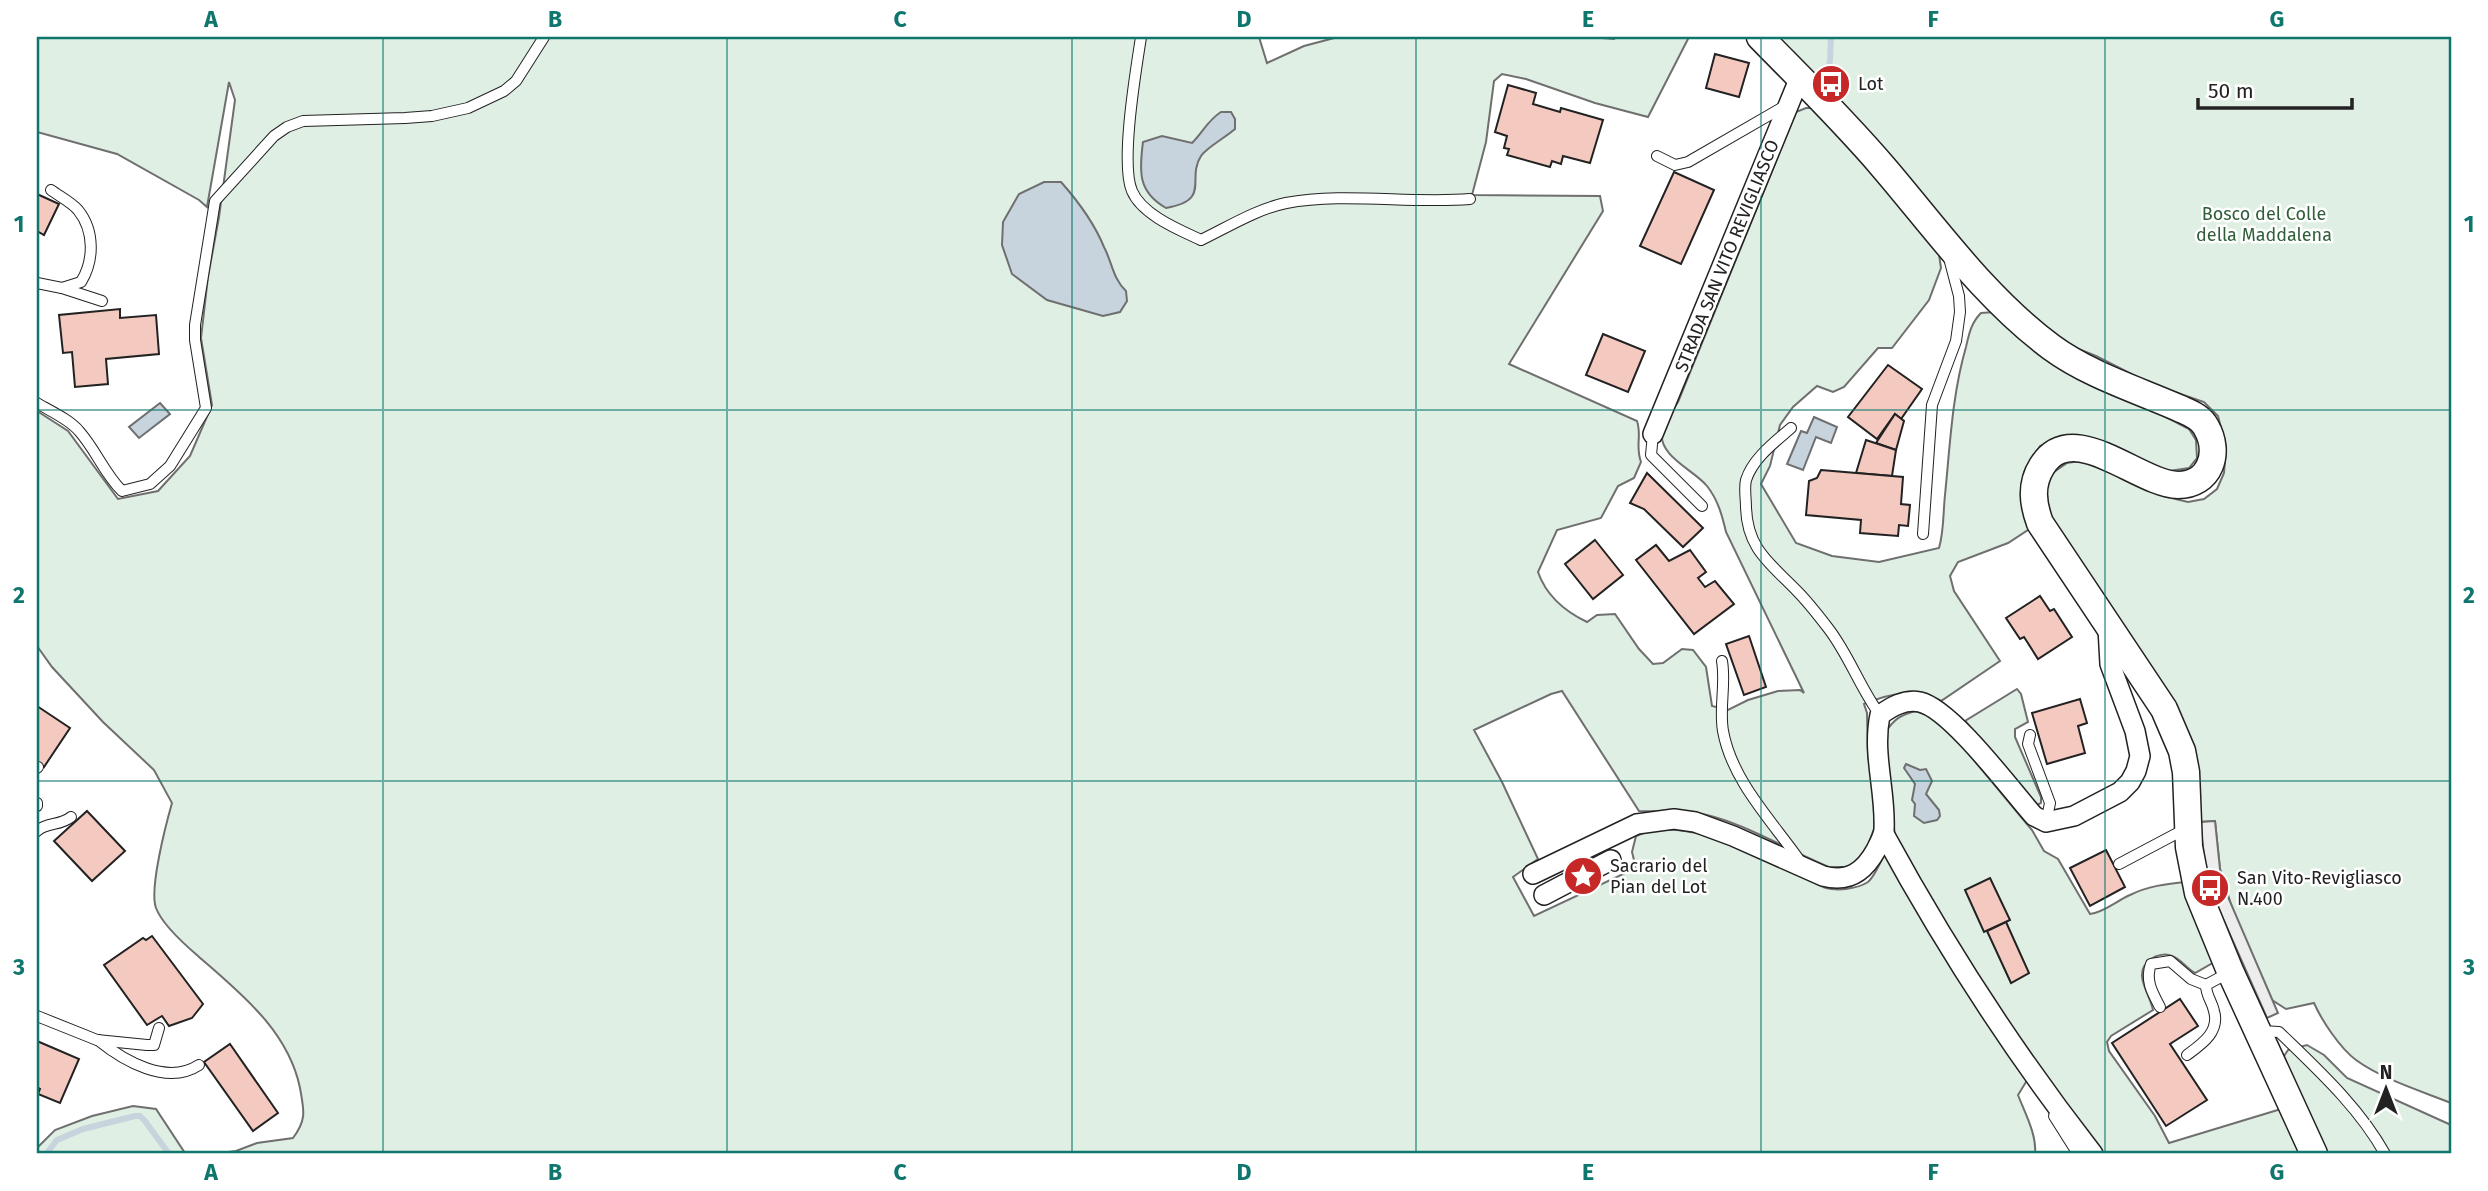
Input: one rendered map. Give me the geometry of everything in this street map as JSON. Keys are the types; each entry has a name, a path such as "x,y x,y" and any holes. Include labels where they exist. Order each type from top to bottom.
{"street":[{"path":"1760,37 1878,160 1971,273 2051,346 2074,362 2189,413 2206,425 2212,447 2211,462 2202,479 2192,484 2169,484 2088,449 2073,448 2059,450 2048,457 2035,480 2033,494 2040,523 2164,709 2182,751 2186,772 2187,828 2199,892 2230,971 2314,1154"},
{"name":"STRADA SAN VITO REVIGLIASCO","path":"1653,434 1800,77"},
{"path":"2093,1154 2050,1099 1979,997 1884,834 1883,793 1876,734 1880,715 1892,706 1903,702 1919,702 1934,708 1953,724 2034,816 2046,822 2074,816 2120,792 2130,782 2140,756 2136,731 2110,664 2108,628"},
{"path":"1533,874 1637,824 1653,820 1695,822 1835,879 1849,877 1863,869 1884,834"},
{"path":"1544,895 1611,860"}],"lane":[{"path":"37,403 77,428 91,445 111,481 122,491 150,484 170,466 206,408 195,325 215,201 274,136 287,127 303,121 405,118 468,108 503,91 516,81 544,37"},
{"path":"1141,37 1128,150 1129,175 1132,192 1148,210 1169,225 1201,240 1283,204 1315,199 1470,199"},
{"path":"1657,156 1675,165 1688,162 1788,104"},
{"path":"51,190 77,209 85,224 92,249 89,269 81,282 62,288"},
{"path":"1923,534 1932,405 1956,341 1960,312 1959,296 1945,244"},
{"path":"37,283 102,301"},
{"path":"1791,428 1768,448 1751,469 1745,482 1749,536 1760,553 1812,607 1830,630 1843,649 1869,701 1880,715"},
{"path":"1653,434 1651,454 1702,506"},
{"path":"1722,661 1725,679 1720,711 1730,757 1747,789 1805,867"},
{"path":"2030,735 2028,744 2050,803 2046,822"},
{"path":"37,831 41,827 64,823 71,817"},
{"path":"2119,864 2187,828"},
{"path":"2160,1007 2151,990 2147,974 2151,964 2170,961 2191,979 2206,985"},
{"path":"2206,985 2230,971"},
{"path":"2187,1055 2211,1035 2216,1025 2214,1010 2206,995 2206,985"},
{"path":"37,1016 97,1040 110,1050 154,1071 175,1074 188,1072 199,1065"},
{"path":"97,1040 154,1045 159,1028"},
{"path":"2258,1031 2279,1032 2343,1098 2372,1132 2385,1154"},
{"path":"2050,1099 2053,1114 2077,1154"}],"green space":[{"path":"37,37 1259,37 1267,63 1304,46 1338,37 1689,37 1648,117 1502,74 1494,81 1486,142 1472,195 1600,196 1603,211 1509,364 1637,421 1641,462 1634,478 1618,486 1601,518 1557,530 1538,572 1551,595 1579,618 1587,622 1597,615 1615,614 1653,664 1663,663 1682,649 1693,650 1706,667 1712,706 1728,710 1748,700 1778,691 1800,690 1804,693 1726,532 1714,497 1701,480 1671,455 1662,441 1662,432 1678,402 1796,112 1817,108 1938,248 1941,268 1929,300 1892,348 1878,348 1844,387 1833,392 1817,386 1793,407 1780,425 1770,466 1761,484 1796,543 1832,556 1879,562 1939,548 1961,365 1969,333 1981,313 1995,312 2158,413 2189,429 2196,440 2197,458 2189,468 2169,471 2063,437 2040,446 2024,472 2024,501 2034,526 2008,543 1958,562 1950,576 1954,591 2000,661 1941,701 1912,693 1884,697 1864,704 1867,713 1868,756 1876,797 1874,829 1859,860 1847,867 1829,867 1746,828 1711,816 1686,811 1639,811 1562,691 1474,730 1538,859 1513,877 1534,916 1636,868 1632,852 1636,836 1654,831 1674,830 1716,838 1737,845 1831,889 1853,888 1868,882 1885,854 2026,1075 2026,1082 2018,1095 2032,1132 2035,1154 213,1154 236,1151 257,1143 293,1138 301,1125 303,1114 300,1088 294,1067 274,1031 246,999 174,934 156,908 156,872 172,803 154,770 103,722 52,667 37,646 37,411 68,431 118,499 158,491 190,456 212,405 201,338 235,100 229,82 207,207 117,154 37,132"},
{"name":"Bosco del Colle della Maddalena","path":"1770,37 2451,37 2451,1103 2390,1079 2356,1060 2332,1034 2314,1003 2286,1009 2272,1000 2233,911 2220,869 2215,821 2200,822 2193,779 2053,524 2044,487 2054,472 2067,463 2086,460 2145,485 2163,496 2188,502 2204,499 2217,489 2224,473 2226,447 2218,416 2204,402 2149,383 2071,346 2015,303"},
{"path":"2017,689 2021,694 2028,722 2015,729 2015,737 2041,797 2041,803 2037,805 1965,721"},
{"path":"1916,711 1932,717 1948,729 2032,830 2044,851 2058,859 2090,914 2144,889 2185,882 2216,961 2195,973 2170,955 2151,959 2142,970 2142,977 2153,1010 2111,1036 2107,1042 2109,1051 2155,1116 2169,1143 2281,1109 2300,1154 2101,1154 1971,977 1895,837 1885,733 1898,719"},
{"path":"2307,1045 2324,1055 2347,1078 2451,1125 2451,1154 2327,1154 2282,1059 2288,1050"},
{"path":"133,1106 156,1109 185,1153 191,1154 37,1154 37,1148 55,1130 92,1116"}],"shaded area":[{"path":"1221,112 1231,112 1235,119 1235,129 1201,156 1197,165 1195,188 1189,200 1166,208 1150,195 1142,180 1143,142 1162,136 1192,143"},
{"path":"1044,182 1061,182 1096,230 1115,276 1126,291 1127,301 1120,312 1103,316 1047,300 1012,274 1002,245 1003,222 1019,194"},
{"path":"160,403 170,414 139,438 129,427"},
{"path":"1814,417 1837,427 1831,443 1816,437 1803,470 1787,464 1801,431 1807,433"},
{"path":"1906,764 1920,770 1926,769 1932,781 1926,794 1939,810 1940,816 1937,820 1924,823 1914,816 1915,804 1912,800 1915,784 1904,768"},
{"path":"2215,821 2225,890 2278,1013 2267,1018 2212,894 2206,872 2200,822"}],"building":[{"path":"1715,54 1749,63 1739,97 1706,88"},
{"path":"1508,85 1536,93 1533,104 1560,112 1561,108 1603,120 1590,163 1563,156 1561,164 1552,161 1550,167 1507,155 1509,149 1504,148 1507,136 1495,132"},
{"path":"1674,172 1714,190 1681,264 1640,246"},
{"path":"37,194 59,204 44,235 37,231"},
{"path":"120,309 120,318 156,315 159,354 106,359 108,384 75,387 72,352 63,353 59,315"},
{"path":"1603,334 1645,351 1628,392 1586,375"},
{"path":"1888,365 1922,389 1901,419 1895,414 1877,439 1848,417"},
{"path":"1895,414 1904,421 1896,450 1876,443"},
{"path":"1866,440 1896,450 1892,476 1856,473"},
{"path":"1821,470 1903,477 1901,504 1910,505 1908,526 1899,525 1898,536 1860,533 1861,520 1806,515 1809,481 1817,478"},
{"path":"1647,473 1703,528 1683,547 1644,509 1630,503"},
{"path":"1595,540 1623,575 1593,599 1565,564"},
{"path":"1656,545 1669,561 1690,550 1706,572 1698,578 1705,587 1715,581 1734,604 1694,634 1636,560"},
{"path":"2040,596 2050,611 2054,609 2072,637 2038,659 2024,637 2020,639 2006,618"},
{"path":"1749,636 1766,687 1744,695 1726,644"},
{"path":"2080,699 2087,723 2078,726 2085,753 2047,764 2032,713"},
{"path":"37,706 70,728 44,767 37,762"},
{"path":"87,811 125,851 92,881 54,841"},
{"path":"2106,850 2125,887 2090,906 2070,868"},
{"path":"1990,878 2010,920 1984,932 1965,890"},
{"path":"2006,922 2029,973 2011,983 1987,931"},
{"path":"152,936 203,1004 192,1018 169,1026 162,1016 147,1025 104,965 143,938 146,940"},
{"path":"2180,999 2198,1026 2170,1044 2207,1100 2166,1126 2112,1043"},
{"path":"37,1041 79,1059 60,1103 38,1094"},
{"path":"230,1044 278,1113 253,1131 204,1062"}],"waterway":[{"path":"1825,86 1831,37"},
{"path":"46,1154 57,1140 83,1129 135,1116 140,1116 145,1121 169,1154"},
{"path":"251,1154 256,1154"}],"place":[{"name":"Lot","path":"1831,84"},
{"name":"Sacrario del Pian del Lot","path":"1583,876"},
{"name":"San Vito-Revigliasco N.400","path":"2210,888"}]}
